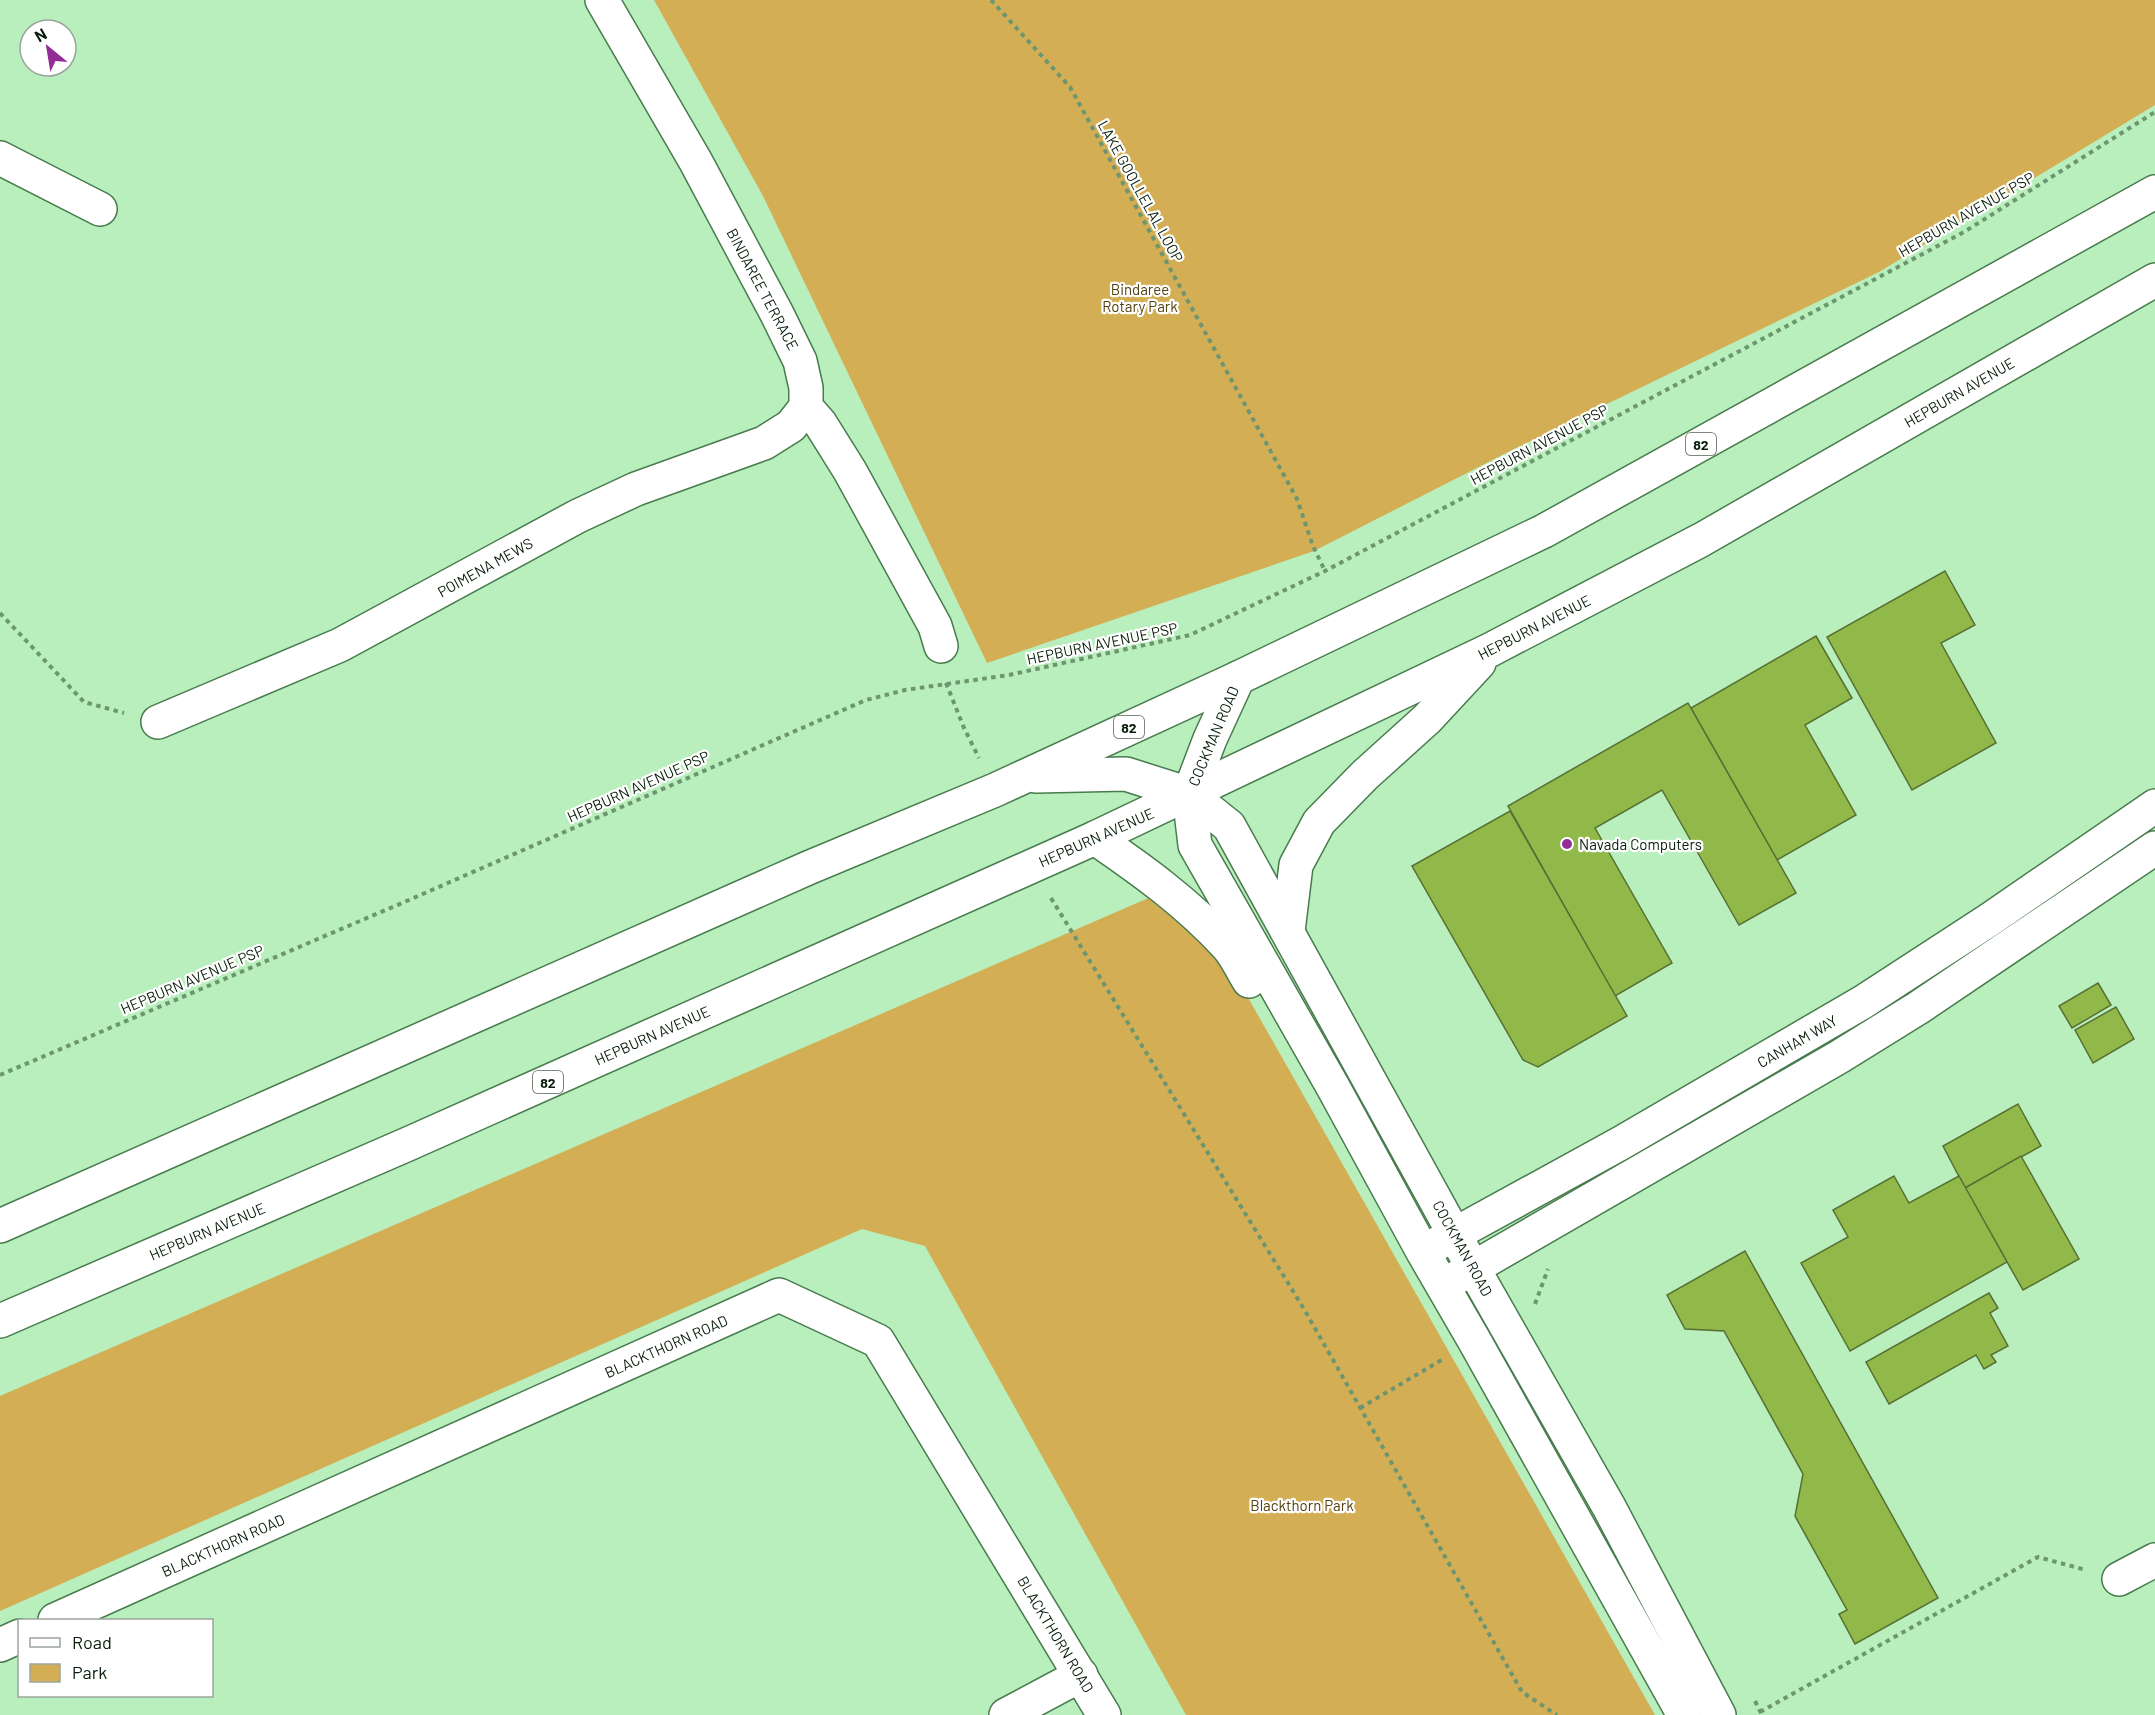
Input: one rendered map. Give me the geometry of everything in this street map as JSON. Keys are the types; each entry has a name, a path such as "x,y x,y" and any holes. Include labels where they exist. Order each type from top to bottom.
{"main road":[{"name":"BINDAREE TERRACE","path":"602,0 696,162 777,314 800,361 806,388 806,407"},
{"path":"0,158 100,209"},
{"name":"82","path":"0,1226 775,883 995,790 1238,678 1544,531 2155,192"},
{"name":"HEPBURN AVENUE","path":"0,1321 408,1144 1095,838 1491,650 1701,540 2155,280"},
{"path":"806,407 820,423 850,471 935,626 941,646"},
{"name":"POIMENA MEWS","path":"158,722 340,645 578,516 626,494 764,443 791,426 806,407"},
{"path":"1288,931 1296,865 1319,822 1365,775 1427,719 1491,650"},
{"name":"COCKMAN ROAD","path":"1238,678 1210,739 1189,794 1195,845 1684,1715"},
{"name":"COCKMAN ROAD","path":"1021,777 1126,774 1189,794 1229,826 1473,1268 1609,1507 1719,1715"},
{"name":"CANHAM WAY","path":"1423,1252 1621,1143 1863,1002 1989,920 2155,806"},
{"path":"1095,838 1143,871 1183,904 1228,947 1292,1051 1333,1087"},
{"path":"1443,1285 1839,1057 2155,848"},
{"name":"BLACKTHORN ROAD","path":"57,1619 780,1295 878,1341 1104,1715"},
{"path":"2119,1580 2155,1560"},
{"path":"0,1645 18,1637"},
{"path":"1006,1715 1081,1674"}],"path":[{"name":"LAKE GOOLLELAL LOOP","path":"991,0 1070,87 1297,499 1313,546 1325,571"},
{"name":"HEPBURN AVENUE PSP","path":"0,1075 866,700 905,690 1009,675 1190,635 1325,571 1964,232 2155,112"},
{"path":"0,613 84,702 158,722"},
{"path":"1050,896 1304,1309 1522,1692 1557,1715"},
{"path":"1360,1408 1449,1356"},
{"path":"1755,1715 2038,1557 2119,1580"}],"green space":[{"name":"Bindaree Rotary Park","path":"654,0 2155,0 2155,105 1879,272 1512,450 1314,551 987,663 763,196"},
{"name":"Blackthorn Park","path":"1183,883 1655,1715 1186,1715 925,1246 862,1229 0,1611 0,1396"}],"building":[{"path":"1945,571 1975,625 1941,643 1996,743 1912,790 1827,637"},
{"path":"1816,636 1852,698 1805,725 1856,815 1777,860 1691,708"},
{"name":"Navada Computers","path":"1688,703 1796,893 1739,925 1662,790 1595,828 1672,963 1615,996 1508,806"},
{"path":"1510,811 1627,1016 1538,1067 1523,1060 1412,866"},
{"path":"2098,983 2111,1005 2072,1028 2059,1006"},
{"path":"2116,1007 2134,1039 2093,1063 2075,1030"},
{"path":"2018,1104 2041,1146 1965,1188 1943,1146"},
{"path":"2021,1156 2079,1259 2023,1290 1965,1188"},
{"path":"1894,1176 1909,1203 1959,1176 2007,1262 1850,1351 1801,1263 1848,1237 1833,1210"},
{"path":"1745,1251 1938,1598 1855,1644 1839,1614 1847,1610 1795,1516 1803,1474 1724,1331 1685,1329 1667,1295"},
{"path":"1989,1293 1998,1308 1990,1313 2008,1346 1991,1355 1996,1362 1984,1369 1976,1355 1889,1404 1866,1362"}],"place":[{"name":"Navada Computers","path":"1567,844"}]}
